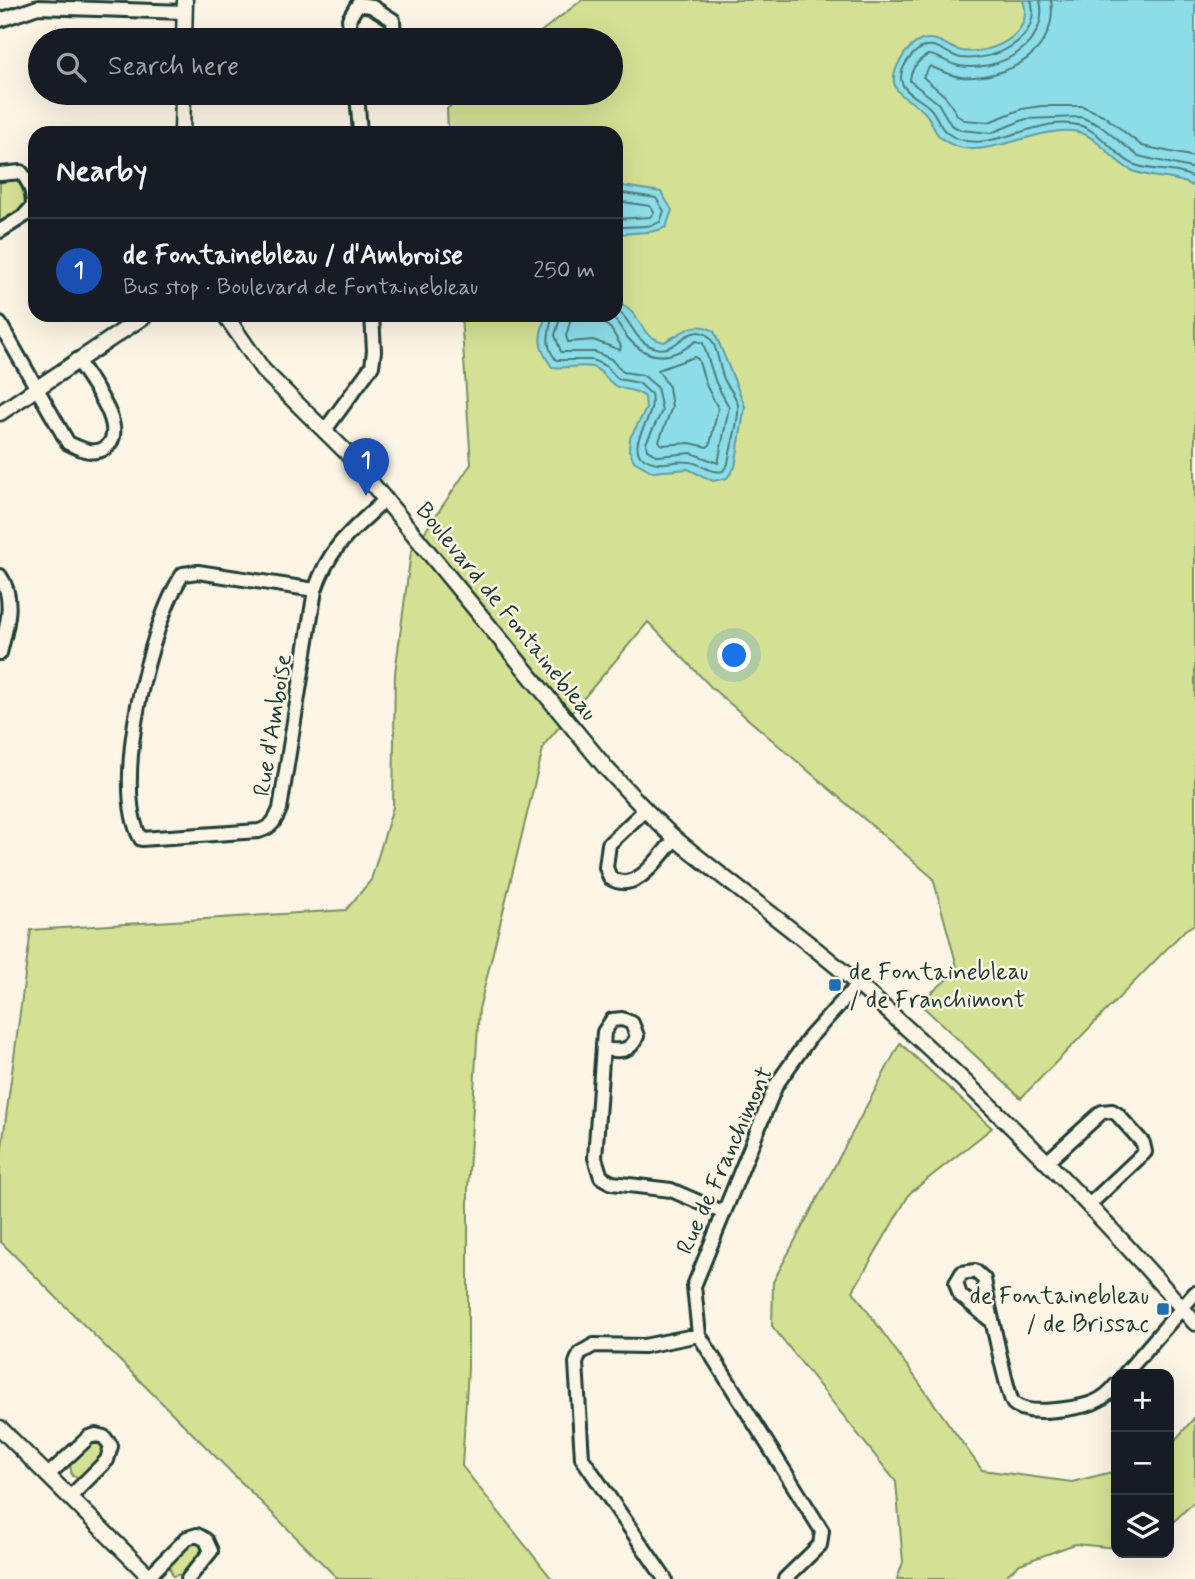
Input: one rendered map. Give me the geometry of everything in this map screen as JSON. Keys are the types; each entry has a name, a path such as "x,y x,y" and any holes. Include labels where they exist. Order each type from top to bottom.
{"street":[{"path":"0,20 37,4 185,6 184,28"},
{"path":"350,28 349,19 358,4 371,6 393,20 393,28"},
{"path":"182,126 183,105"},
{"path":"358,105 359,126"},
{"path":"0,174 21,172 28,180"},
{"path":"0,231 28,212"},
{"path":"0,413 135,322"},
{"name":"Boulevard de Fontainebleau","path":"230,322 263,370 325,430 386,499 606,768 645,810 675,839 858,984 1048,1161 1090,1204 1195,1323"},
{"path":"325,430 372,366 372,322"},
{"path":"0,324 34,389 68,443 84,451 100,451 110,444 116,434 114,421 77,360"},
{"name":"Rue d'Amboise","path":"315,590 198,572 183,573 174,587 144,675 134,723 130,804 133,826 141,839 259,831 274,822 280,809 315,590 325,563 338,543 386,499"},
{"path":"0,653 9,617 1,580"},
{"path":"645,810 609,844 606,867 610,878 626,883 638,879 675,839"},
{"name":"Rue de Franchimont","path":"785,1579 820,1545 821,1527 699,1335 695,1279 781,1077 810,1037 858,984"},
{"path":"603,1049 595,1158 601,1177 612,1183 671,1190 722,1212"},
{"path":"1048,1161 1102,1112 1112,1111 1117,1114 1143,1143 1144,1152 1090,1204"},
{"path":"1129,1369 1195,1293"},
{"path":"990,1320 1003,1360 1009,1398 1019,1408 1060,1410 1086,1406 1101,1400 1111,1390"},
{"path":"665,1579 582,1458 576,1363 580,1353 594,1345 644,1346 699,1335"},
{"path":"0,1428 151,1577 187,1538 197,1535 206,1540 210,1554 188,1579"},
{"path":"48,1475 89,1437 96,1435 107,1440 111,1446 109,1458 70,1497"}],"green space":[{"path":"582,0 1195,0 1195,924 1185,930 1021,1098 919,1003 958,970 933,878 713,689 648,622 544,745 479,1009 468,1188 468,1368 462,1466 552,1579 338,1579 0,1241 0,1162 31,930 346,910 371,880 393,807 395,673 411,552 471,464 461,322 623,322 623,126 448,126 447,109 452,105 623,105 623,28 546,28"},
{"path":"21,172 28,192 28,210 0,231 0,174"},
{"path":"900,1043 992,1128 910,1193 853,1291 982,1470 1072,1482 1111,1472 1111,1548 1075,1544 1020,1564 1002,1579 897,1579 903,1562 896,1482 772,1326 773,1282"},
{"path":"1195,1417 1195,1501 1174,1521 1174,1495 1174,1441"},
{"path":"91,1444 102,1446 102,1456 80,1477 72,1476 70,1465"},
{"path":"191,1543 200,1544 202,1553 182,1574 173,1576 169,1566"}],"water":[{"path":"1023,0 1195,0 1195,187 1129,169 1092,138 1078,132 1043,134 988,148 954,146 940,137 923,110 897,90 895,70 904,54 915,44 933,39 962,51 985,50 997,46 1017,33 1023,23"},
{"path":"623,186 661,192 672,210 666,227 623,234"},
{"path":"623,305 631,311 647,333 664,342 694,327 700,326 714,331 745,406 735,467 727,478 713,481 688,469 653,472 634,461 629,450 630,438 646,409 645,397 614,385 592,367 552,367 541,347 544,322 623,322"}],"place":[{"name":"de Fontainebleau / d'Ambroise","path":"366,496"},
{"name":"de Fontainebleau / de Franchimont","path":"835,985"},
{"name":"de Fontainebleau / de Brissac","path":"1163,1309"}]}
